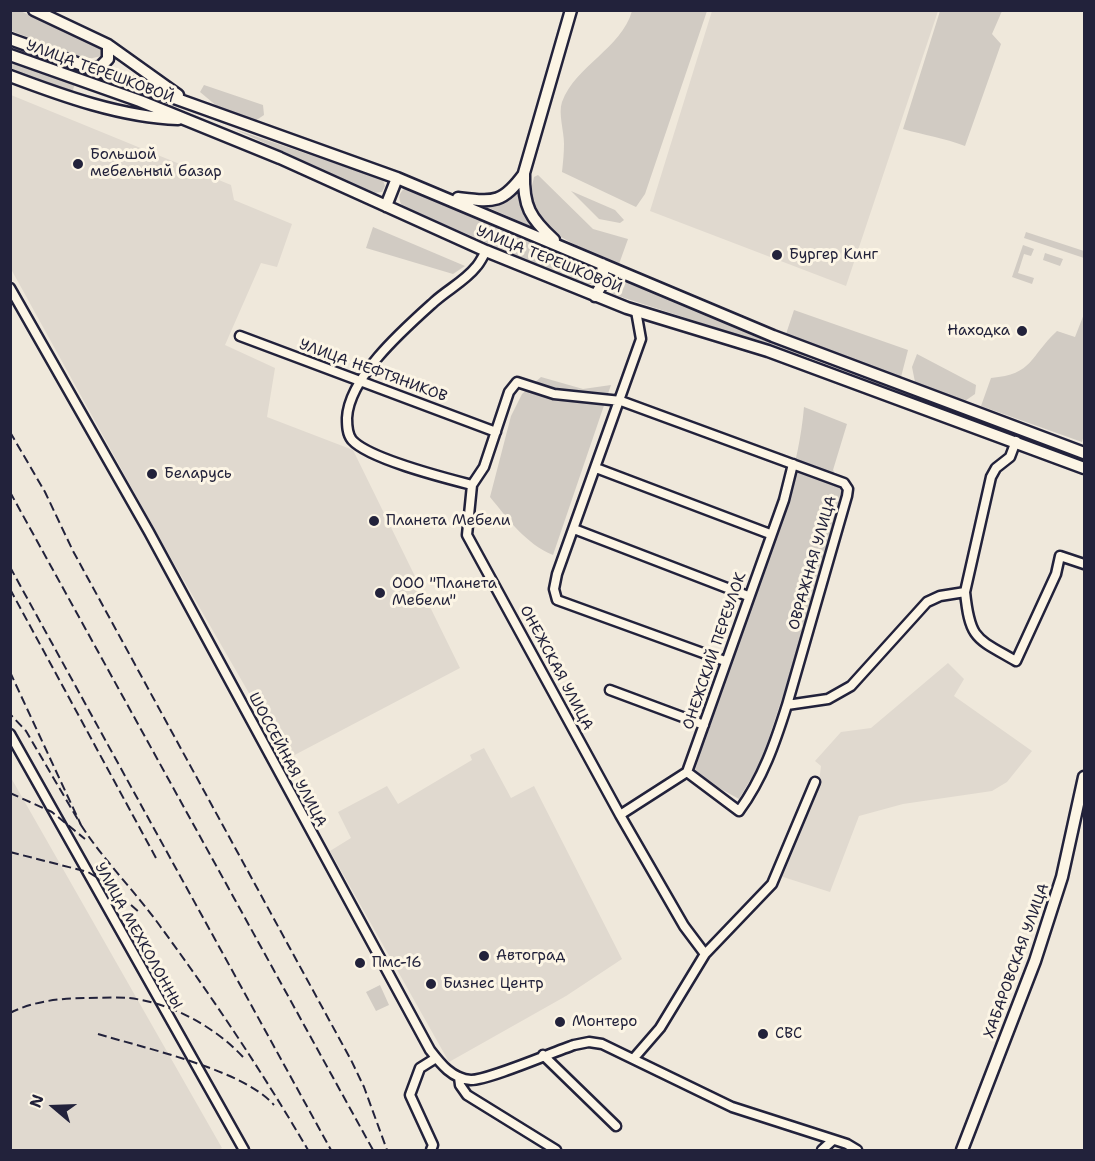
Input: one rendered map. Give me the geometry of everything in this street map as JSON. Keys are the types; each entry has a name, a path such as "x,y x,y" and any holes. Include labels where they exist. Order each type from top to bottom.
{"main road":[{"path":"34,10 108,45 190,104"},
{"path":"561,246 538,226 523,196 524,173 571,10"},
{"name":"УЛИЦА ТЕРЕШКОВОЙ","path":"10,39 398,178 773,336 1084,453"},
{"path":"93,68 100,67 108,59 108,45"},
{"name":"УЛИЦА ТЕРЕШКОВОЙ","path":"10,55 206,128 334,181 486,251 595,296 636,311 768,351 1084,468"},
{"path":"10,76 75,99 161,119 185,120"},
{"path":"75,99 85,94 85,82"},
{"path":"206,128 213,112"},
{"path":"444,196 492,200 508,195 524,173"},
{"path":"386,206 398,178"},
{"path":"595,296 604,281 602,264"},
{"name":"ХАБАРОВСКАЯ УЛИЦА","path":"962,1150 1039,950 1062,878 1084,777"}],"street":[{"path":"472,485 414,469 362,447 351,439 347,428 348,408 360,380 433,303 476,267 486,251"},
{"name":"ШОССЕЙНАЯ УЛИЦА","path":"10,288 149,532 436,1058 459,1077 467,1095 556,1150"},
{"path":"636,311 641,339 621,402 557,574 554,589 557,600 725,661"},
{"name":"УЛИЦА НЕФТЯНИКОВ","path":"240,336 496,432"},
{"name":"ОНЕЖСКАЯ УЛИЦА","path":"621,402 554,394 517,382 509,392 484,467 472,485 467,535 620,814 684,926 705,954"},
{"path":"621,402 793,464"},
{"path":"1016,441 1010,457 996,468 991,477 965,592 968,619 976,638 1016,661 1056,574 1060,556 1084,564"},
{"name":"ОНЕЖСКИЙ ПЕРЕУЛОК","path":"687,772 784,500 793,464"},
{"name":"ОВРАЖНАЯ УЛИЦА","path":"687,772 739,811 757,786 771,756 848,489 844,483 793,464"},
{"path":"596,468 770,534"},
{"path":"574,529 748,596"},
{"path":"787,705 828,699 851,686 927,602 940,596 965,592"},
{"path":"610,690 704,725"},
{"name":"УЛИЦА МЕХКОЛОННЫ","path":"10,734 244,1150"},
{"path":"620,814 687,772"},
{"path":"634,1058 660,1028 705,954 772,884 815,782"},
{"path":"459,1077 478,1079 543,1055 589,1042 608,1046 732,1107 857,1150"},
{"path":"543,1055 616,1126"},
{"path":"431,1150 432,1145 410,1095 420,1068 436,1058"},
{"path":"822,1150 833,1140"}],"shaded area":[{"path":"11,11 20,11 96,42 102,48 102,56 88,59 11,31"},
{"path":"632,11 707,11 645,194 636,207 562,172 564,144 562,102 577,78 618,36"},
{"path":"712,11 938,11 846,286 650,211"},
{"path":"940,11 1002,11 992,34 1001,44 965,146 903,129"},
{"path":"10,59 75,83 73,90 66,90 11,69"},
{"path":"204,85 263,105 264,115 255,121 218,107 200,92"},
{"path":"11,95 231,185 234,200 292,224 277,267 261,263 225,345 275,368 267,417 353,450 460,668 287,759 160,539 11,269"},
{"path":"234,129 378,178 383,180 385,186 382,192 374,193"},
{"path":"538,175 593,229 628,239 619,264 579,247 551,230 541,220 533,209 530,196 534,177"},
{"path":"405,188 589,267 596,274 592,284 582,284 407,208 401,204 400,199 400,193"},
{"path":"571,191 615,210 624,220 620,223 599,219"},
{"path":"518,192 524,214 532,227 485,206 509,199"},
{"path":"373,227 465,266 453,274 366,248"},
{"path":"1026,232 1084,251 1084,258 1024,238"},
{"path":"1023,245 1034,249 1031,256 1024,254 1018,273 1034,278 1032,284 1012,277"},
{"path":"1045,253 1063,259 1060,266 1043,260"},
{"path":"613,278 620,278 813,359 612,294 609,288"},
{"path":"794,310 908,350 901,377 786,334"},
{"path":"1084,314 1084,435 1082,442 981,406 991,378 1016,373 1030,363 1057,331 1075,337"},
{"path":"917,354 976,385 975,394 965,401 915,382 912,367"},
{"path":"541,377 583,389 611,385 553,555 526,538 490,497 511,416 522,394"},
{"path":"804,407 847,424 833,470 843,491 788,680 761,762 739,799 694,774 787,492 798,450"},
{"path":"948,663 964,679 954,696 1032,751 1007,782 992,791 903,804 859,816 830,892 780,876 818,791 821,766 815,761 841,732 871,728"},
{"path":"484,748 511,798 534,786 622,959 566,996 449,1062 330,851 351,838 338,812 387,786 398,804 472,760 470,755"},
{"path":"10,776 222,1148 218,1150 11,1150"},
{"path":"380,985 389,1005 376,1011 366,992"}],"railway":[{"path":"10,432 45,492 73,551 351,1060 364,1087 387,1150"},
{"path":"10,492 373,1150"},
{"path":"10,567 331,1150"},
{"path":"10,589 156,858"},
{"path":"10,672 81,825 26,731 10,714"},
{"path":"10,793 52,812 85,839"},
{"path":"81,825 150,913 199,981 255,1064 308,1150"},
{"path":"10,852 88,872 106,883 140,913"},
{"path":"10,1013 38,1003 68,999 124,998 145,1001 192,1018 206,1026 243,1057"},
{"path":"98,1034 166,1053 217,1071 260,1092 274,1105"}],"place":[{"name":"Большой мебельный базар","path":"78,164"},
{"name":"Бургер Кинг","path":"777,255"},
{"name":"Находка","path":"1022,331"},
{"name":"Беларусь","path":"152,474"},
{"name":"Планета Мебели","path":"374,521"},
{"name":"ООО \"Планета Мебели\"","path":"380,593"},
{"name":"Автоград","path":"484,956"},
{"name":"Пмс-16","path":"360,963"},
{"name":"Бизнес Центр","path":"431,984"},
{"name":"Монтеро","path":"560,1022"},
{"name":"СВС","path":"763,1034"}]}
